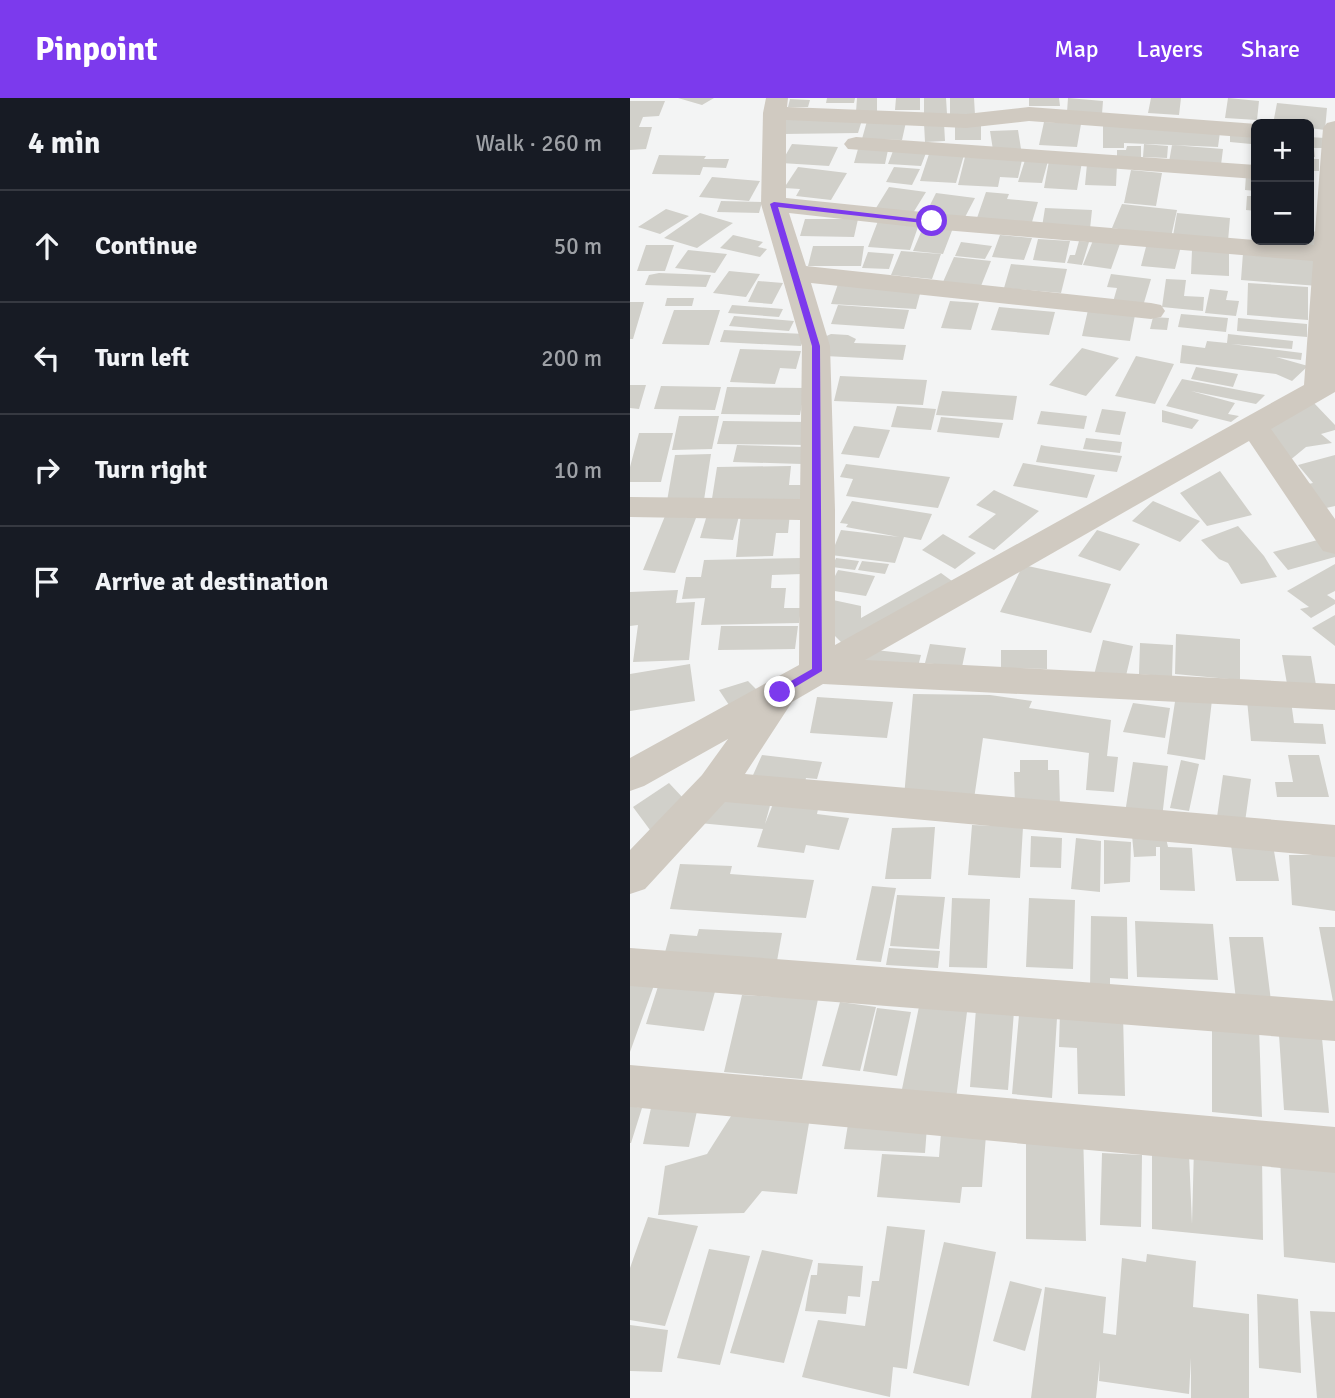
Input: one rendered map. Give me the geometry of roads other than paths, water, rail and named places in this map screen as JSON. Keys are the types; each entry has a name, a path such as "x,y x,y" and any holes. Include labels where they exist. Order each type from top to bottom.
{"street":[{"path":"817,671 819,510 816,346 774,204 775,106 966,121 1029,114 1251,131"},
{"path":"630,776 1326,385 1327,254 1320,177 1335,137 1335,128"},
{"path":"1314,135 1335,137"},
{"path":"856,144 1251,172"},
{"path":"774,204 932,221 1327,254"},
{"path":"795,273 1151,311"},
{"path":"1254,426 1335,543"},
{"path":"630,507 819,510"},
{"path":"817,671 1335,697"},
{"path":"630,877 716,786 780,692"},
{"path":"716,786 1335,841"},
{"path":"630,967 1335,1021"},
{"path":"630,1086 1335,1150"}]}
